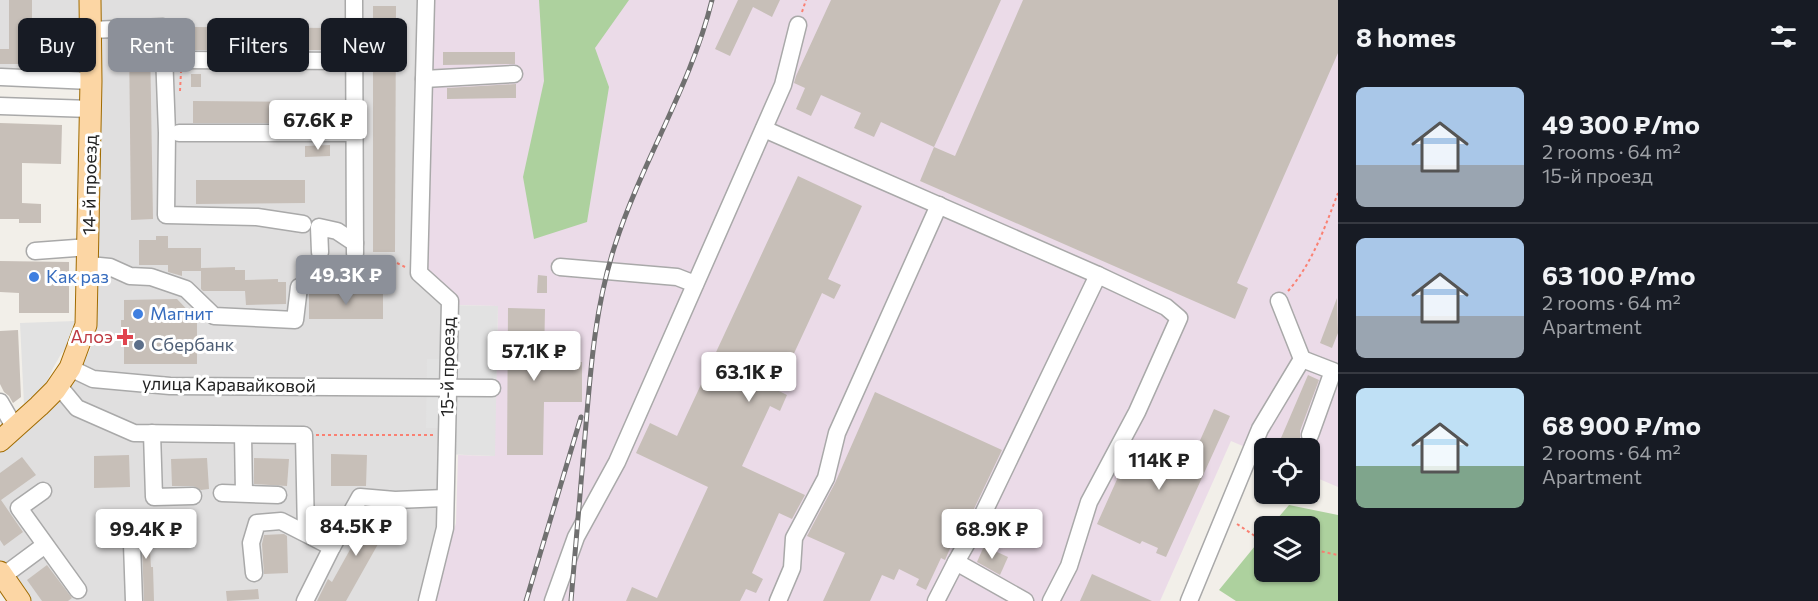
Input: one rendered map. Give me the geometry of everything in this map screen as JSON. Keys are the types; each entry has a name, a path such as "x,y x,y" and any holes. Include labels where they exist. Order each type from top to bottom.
{"main road":[{"name":"14-й проезд","path":"90,0 91,18"},
{"name":"14-й проезд","path":"70,368 86,325 91,72"},
{"path":"8,434 58,386 70,368"},
{"path":"1,574 20,601"}],"street":[{"path":"354,0 354,18"},
{"path":"419,273 426,0"},
{"path":"553,601 576,537 617,462 783,85 798,26"},
{"path":"96,30 163,27 167,133 166,215 256,217 303,224"},
{"path":"195,60 321,61"},
{"path":"355,72 353,133 355,248"},
{"path":"424,79 514,74"},
{"path":"1,77 91,81"},
{"path":"0,106 91,109"},
{"path":"764,129 1098,275 1166,307 1179,318 1137,412 1089,502 1069,566 1051,601"},
{"path":"179,133 353,133"},
{"path":"778,601 792,568 794,538 826,478 837,433 939,205"},
{"path":"320,252 319,227 337,231 355,248"},
{"path":"35,251 89,256 130,276 151,277 186,289 214,316 295,320 299,287"},
{"path":"560,267 678,277 695,284"},
{"name":"15-й проезд","path":"419,273 450,301 445,528 427,601"},
{"path":"936,601 982,516 1098,275"},
{"path":"1279,301 1302,359"},
{"path":"1302,359 1336,363 1310,435"},
{"path":"1189,601 1260,429 1302,359"},
{"name":"улица Каравайковой","path":"70,368 93,379 170,386 492,388"},
{"path":"58,386 77,408 134,433 304,435 306,533"},
{"path":"0,402 8,434"},
{"path":"152,434 154,497 193,496"},
{"path":"243,435 244,493"},
{"path":"43,491 19,508 78,590"},
{"path":"222,493 278,495"},
{"path":"305,601 360,498 395,500 445,498"},
{"path":"254,573 251,543 257,523 281,521 333,547"},
{"path":"132,544 134,601"},
{"path":"1,574 45,545"},
{"path":"956,562 1025,601"}],"path":[{"path":"1297,281 1309,262 1338,193"},
{"path":"355,248 419,273"},
{"path":"304,435 447,435"},
{"path":"1224,516 1254,535"},
{"path":"1320,551 1338,555"}],"shaded area":[{"path":"0,0 84,0 84,18 18,18 18,71 0,69"},
{"path":"98,0 422,0 445,305 444,359 427,383 129,380 80,369 90,350 97,327"},
{"path":"430,0 1338,0 1338,487 1320,479 1320,438 1254,438 1254,451 1231,441 1160,601 431,601 456,523 458,455 494,456 498,306 455,305 424,271"},
{"path":"23,72 85,72 85,80"},
{"path":"445,305 498,306 495,456 441,454 442,428 426,428 427,359 443,359"},
{"path":"75,321 71,343 61,354 46,384 24,405 20,323"},
{"path":"76,374 427,391 442,428 440,524 421,601 23,601 0,568 0,452 20,436"}],"green space":[{"path":"539,0 629,0 595,48 609,87 587,222 534,239 523,177 544,81"},
{"path":"1289,505 1338,515 1338,601 1236,601 1219,590 1254,547 1254,582 1320,582 1320,516 1280,516"}],"building":[{"path":"9,0 32,0 32,18 18,18 18,64 0,64 0,49 9,49"},
{"path":"738,0 780,0 772,17 753,7 730,56 715,49"},
{"path":"831,0 1001,0 934,147 881,122 874,137 854,128 861,113 821,95 811,116 796,109 805,88 794,83 796,76"},
{"path":"1023,0 1338,0 1338,53 1237,283 1248,288 1235,319 920,181 934,147 955,156"},
{"path":"373,6 396,6 396,18 373,18"},
{"path":"195,27 207,27 207,50 195,50"},
{"path":"309,28 321,28 321,50 309,50"},
{"path":"443,52 515,52 515,64 443,65"},
{"path":"129,72 151,72 153,219 131,220"},
{"path":"373,72 396,72 395,252 373,252"},
{"path":"191,74 201,74 201,87 191,87"},
{"path":"516,84 516,98 447,99 447,88"},
{"path":"193,101 329,102 329,123 193,123"},
{"path":"0,123 62,125 61,164 22,163 22,203 41,204 41,223 19,223 19,219 0,219"},
{"path":"330,145 330,156 305,157 305,146"},
{"path":"798,176 862,206 828,279 841,285 834,299 822,293 777,390 787,395 780,411 770,406 742,466 805,495 792,519 779,513 752,573 763,579 756,593 746,589 740,601 626,601 632,587 657,598 708,487 636,453 650,423 677,436"},
{"path":"196,180 305,180 305,203 196,204"},
{"path":"156,236 168,236 168,248 201,248 201,268 235,267 235,270 245,270 245,280 278,279 278,282 286,282 286,304 246,305 245,291 203,291 201,271 182,271 182,276 168,272 168,265 139,265 139,240 156,240"},
{"name":"Как раз","path":"0,261 69,262 69,313 19,313 19,293 0,292"},
{"path":"538,275 547,276 547,293 537,293"},
{"path":"309,293 383,293 383,319 309,319"},
{"path":"1337,298 1338,333 1332,348 1320,343"},
{"path":"177,299 197,320 197,364 124,364 121,320 124,320 124,300"},
{"path":"508,308 545,309 544,361 582,362 582,402 544,402 543,455 507,455"},
{"path":"18,330 21,397 13,403 0,384 0,331"},
{"path":"1308,375 1319,380 1300,431 1300,438 1281,438"},
{"path":"875,392 1002,450 973,511 957,538 955,537 945,560 941,558 926,590 916,585 919,579 899,569 894,580 882,575 870,601 823,601 845,553 807,536 835,483"},
{"path":"1214,409 1230,416 1166,557 1156,553 1158,548 1142,541 1140,544 1097,524 1119,475 1123,477 1138,444 1155,452 1157,447 1190,463"},
{"path":"331,454 367,455 366,486 331,486"},
{"path":"129,455 130,487 94,488 94,456"},
{"path":"22,457 36,475 1,500 23,532 4,546 0,540 0,473"},
{"path":"207,458 209,489 172,486 171,459"},
{"path":"254,458 289,459 287,486 254,484"},
{"path":"366,508 391,521 346,601 317,601 328,579 332,582 357,537 352,534"},
{"path":"106,517 124,517 124,527 106,527"},
{"path":"148,519 154,601 144,601 142,544 138,535 137,520"},
{"path":"284,534 287,536 288,573 264,574 262,544 264,535"},
{"path":"984,546 1008,557 1000,575 977,562"},
{"path":"47,565 72,598 68,601 42,601 27,580"},
{"path":"1092,574 1152,601 1080,601"},
{"path":"258,589 259,599 227,601 226,591"}],"railway":[{"path":"571,601 590,379 603,289 626,214 692,63 712,0"},
{"path":"526,601 581,417"}],"place":[{"name":"Как раз","path":"34,277"},
{"name":"Магнит","path":"138,314"},
{"name":"Алоэ","path":"125,337"},
{"name":"Сбербанк","path":"139,345"}]}
